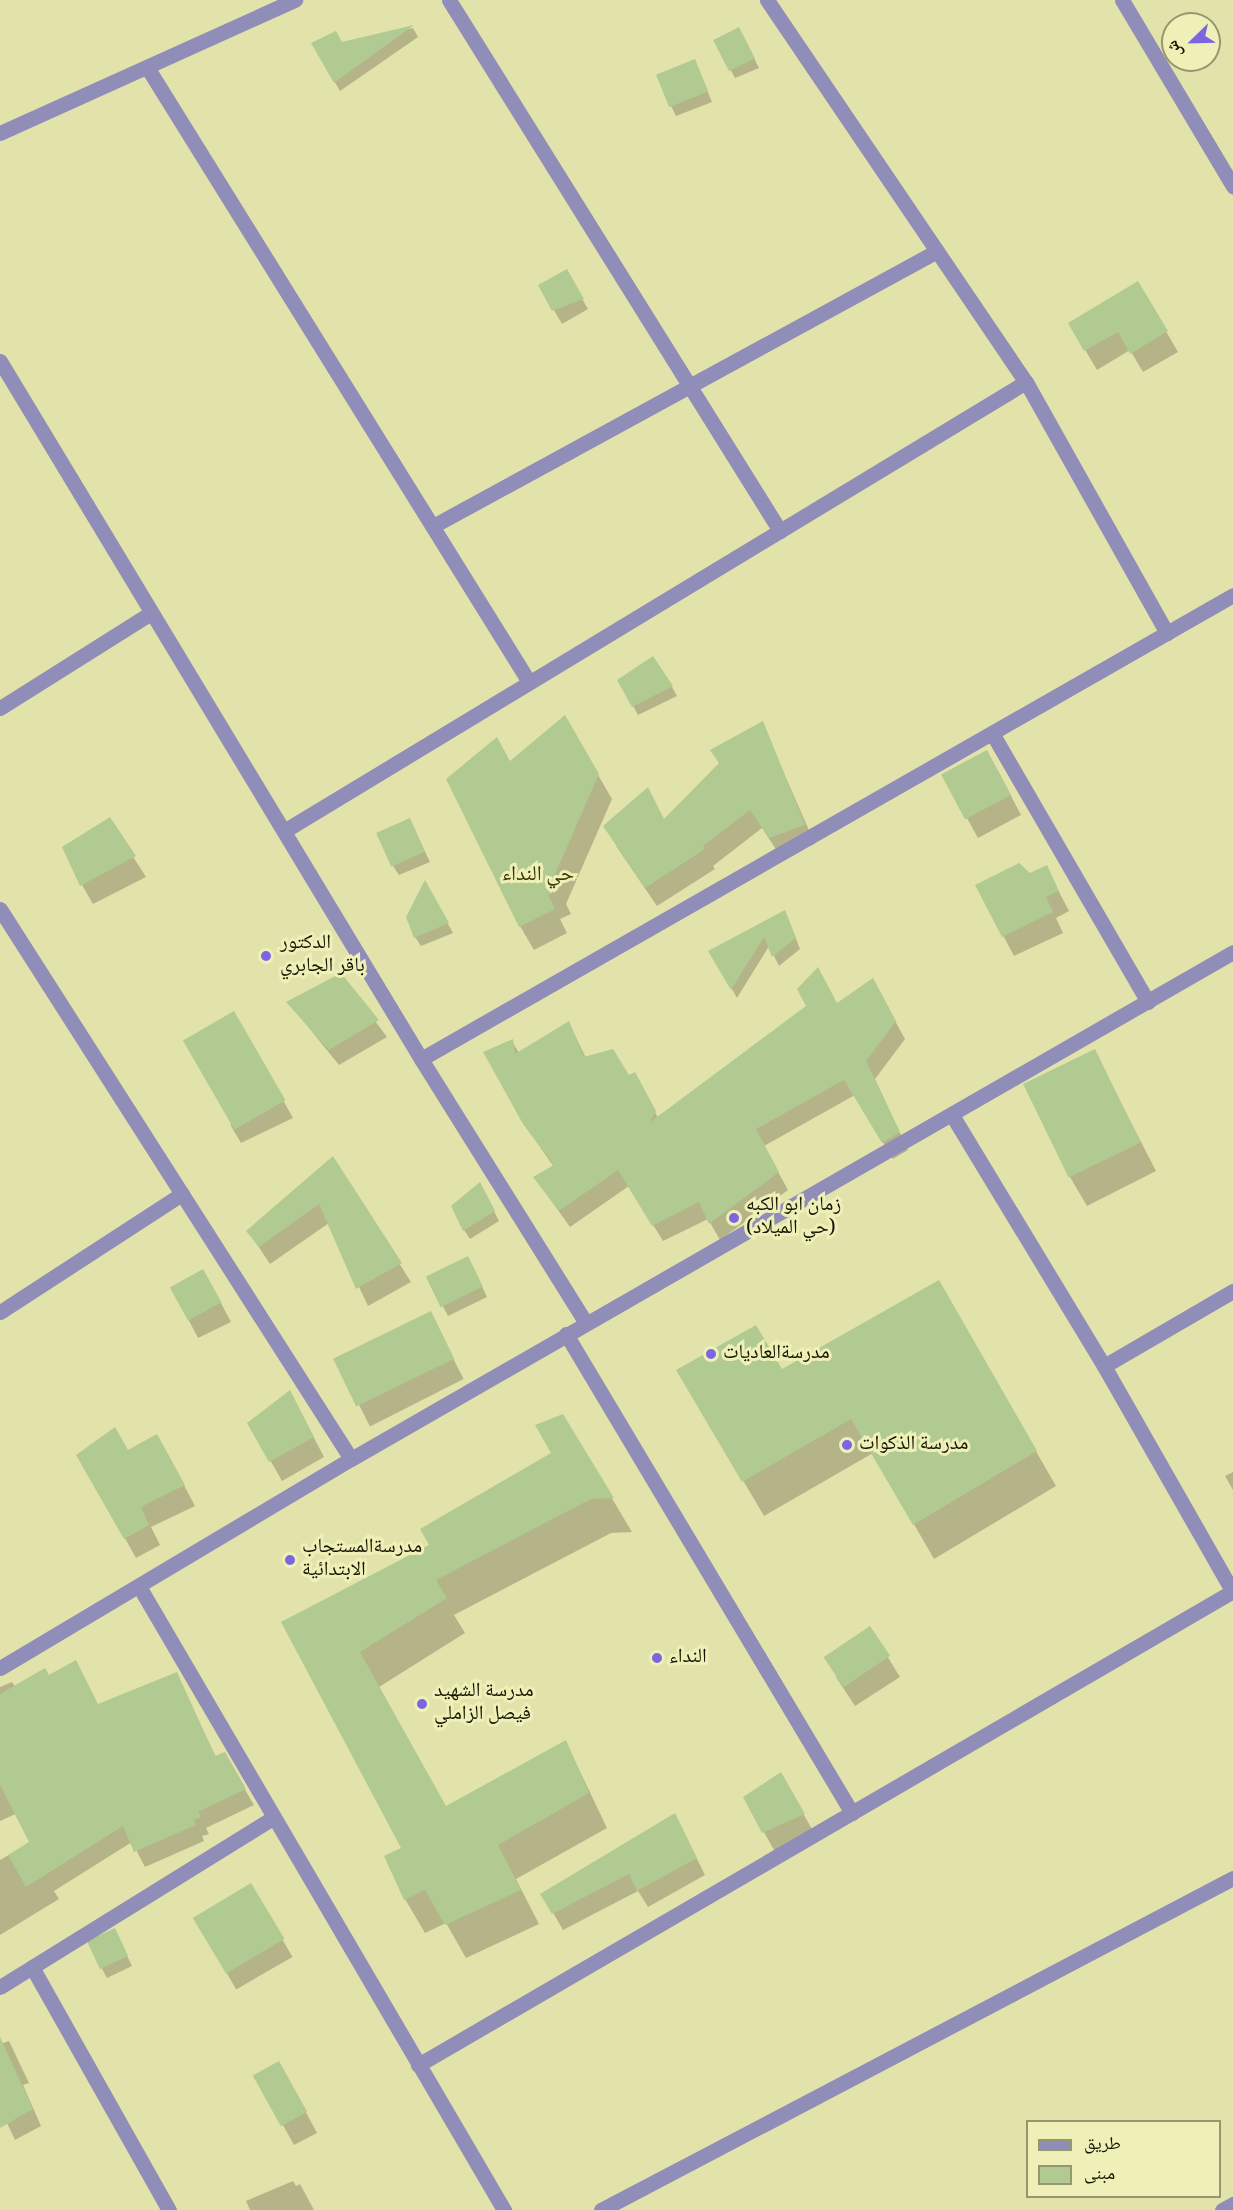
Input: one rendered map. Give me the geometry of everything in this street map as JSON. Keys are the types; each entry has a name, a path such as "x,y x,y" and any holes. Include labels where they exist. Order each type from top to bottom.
{"street":[{"path":"0,133 295,0"},
{"path":"449,0 687,387 780,531"},
{"path":"766,0 1026,382 1167,633"},
{"path":"1122,0 1233,186"},
{"path":"147,66 529,682"},
{"path":"433,526 937,251"},
{"path":"0,361 421,1059 586,1323"},
{"path":"284,831 1026,382"},
{"path":"421,1059 1233,595"},
{"path":"0,708 151,613"},
{"path":"992,733 1148,1002"},
{"path":"0,909 351,1459"},
{"path":"0,1668 140,1588 351,1459 566,1334 1233,952"},
{"path":"418,2065 1233,1592 1104,1366 952,1115"},
{"path":"0,1312 182,1194"},
{"path":"1104,1366 1233,1291"},
{"path":"566,1334 852,1813"},
{"path":"140,1588 504,2210"},
{"path":"0,1987 273,1818"},
{"path":"601,2210 1233,1878"},
{"path":"32,1967 169,2210"},
{"path":"1222,2210 1233,2204"}],"building":[{"path":"414,25 334,83 311,43 336,31 342,42"},
{"path":"739,27 755,58 729,71 713,40"},
{"path":"695,59 708,91 669,107 656,75"},
{"path":"567,269 584,299 552,311 538,285"},
{"path":"1138,281 1168,331 1130,354 1118,332 1084,351 1068,323"},
{"path":"653,656 673,686 632,707 617,680"},
{"path":"565,715 599,774 553,879 559,890 548,895 555,909 519,927 446,779 497,737 510,761"},
{"path":"763,721 805,825 769,838 750,810 703,846 705,849 645,888 603,826 648,787 664,819 719,763 710,750"},
{"path":"987,750 1011,795 965,819 941,774"},
{"path":"110,817 136,856 80,886 62,847"},
{"path":"410,818 425,852 391,867 376,833"},
{"path":"1019,863 1030,873 1047,865 1059,891 1046,897 1053,912 1002,937 975,885"},
{"path":"425,880 449,923 414,938 406,917"},
{"path":"785,910 796,938 772,957 764,937 731,990 708,951"},
{"path":"818,967 837,1003 873,978 896,1021 866,1061 900,1132 882,1143 844,1080 756,1129 779,1172 709,1224 699,1202 652,1226 618,1170 559,1211 533,1177 554,1165 523,1124 483,1052 513,1039 515,1054 569,1021 584,1057 613,1049 629,1075 635,1072 656,1111 649,1123 806,1006 797,989"},
{"path":"341,973 379,1020 329,1050 286,1002"},
{"path":"234,1011 286,1100 234,1130 183,1040"},
{"path":"1095,1049 1141,1142 1069,1178 1023,1084"},
{"path":"333,1156 402,1263 356,1289 319,1204 259,1247 246,1231"},
{"path":"480,1182 495,1211 463,1231 451,1206"},
{"path":"468,1256 483,1287 441,1307 426,1277"},
{"path":"203,1269 221,1302 188,1321 170,1287"},
{"path":"939,1280 1037,1451 913,1525 851,1419 742,1482 676,1370 756,1325 782,1369"},
{"path":"431,1311 454,1359 356,1406 333,1359"},
{"path":"290,1390 314,1437 269,1462 247,1423"},
{"path":"563,1414 614,1498 591,1499 436,1580 447,1598 360,1652 446,1806 566,1740 589,1793 498,1845 521,1890 445,1925 425,1890 404,1900 384,1856 401,1848 281,1622 429,1545 420,1529 551,1453 535,1425"},
{"path":"115,1427 128,1450 157,1434 185,1485 141,1507 149,1525 124,1539 76,1455"},
{"path":"870,1626 890,1656 844,1687 824,1657"},
{"path":"76,1660 98,1704 177,1672 215,1756 225,1752 246,1789 198,1812 201,1817 194,1820 196,1825 134,1852 123,1826 26,1887 8,1855 29,1842 0,1785 0,1694 45,1668 49,1675"},
{"path":"781,1772 805,1814 762,1833 743,1797"},
{"path":"675,1813 697,1858 637,1891 629,1874 552,1914 540,1894"},
{"path":"251,1883 284,1939 226,1974 193,1918"},
{"path":"115,1928 128,1956 100,1969 87,1941"},
{"path":"0,2037 33,2109 0,2128"},
{"path":"279,2061 307,2112 281,2126 253,2076"}],"place":[{"name":"الدكتور باقر الجابري","path":"266,956"},
{"name":"زمان ابو الكبه (حي الميلاد)","path":"734,1218"},
{"name":"مدرسةالعاديات","path":"711,1354"},
{"name":"مدرسة الذكوات","path":"847,1445"},
{"name":"مدرسةالمستجاب الابتدائية","path":"290,1560"},
{"name":"النداء","path":"657,1658"},
{"name":"مدرسة الشهيد فيصل الزاملي","path":"422,1704"}],"district":[{"name":"حي النداء","path":"538,876"}]}
